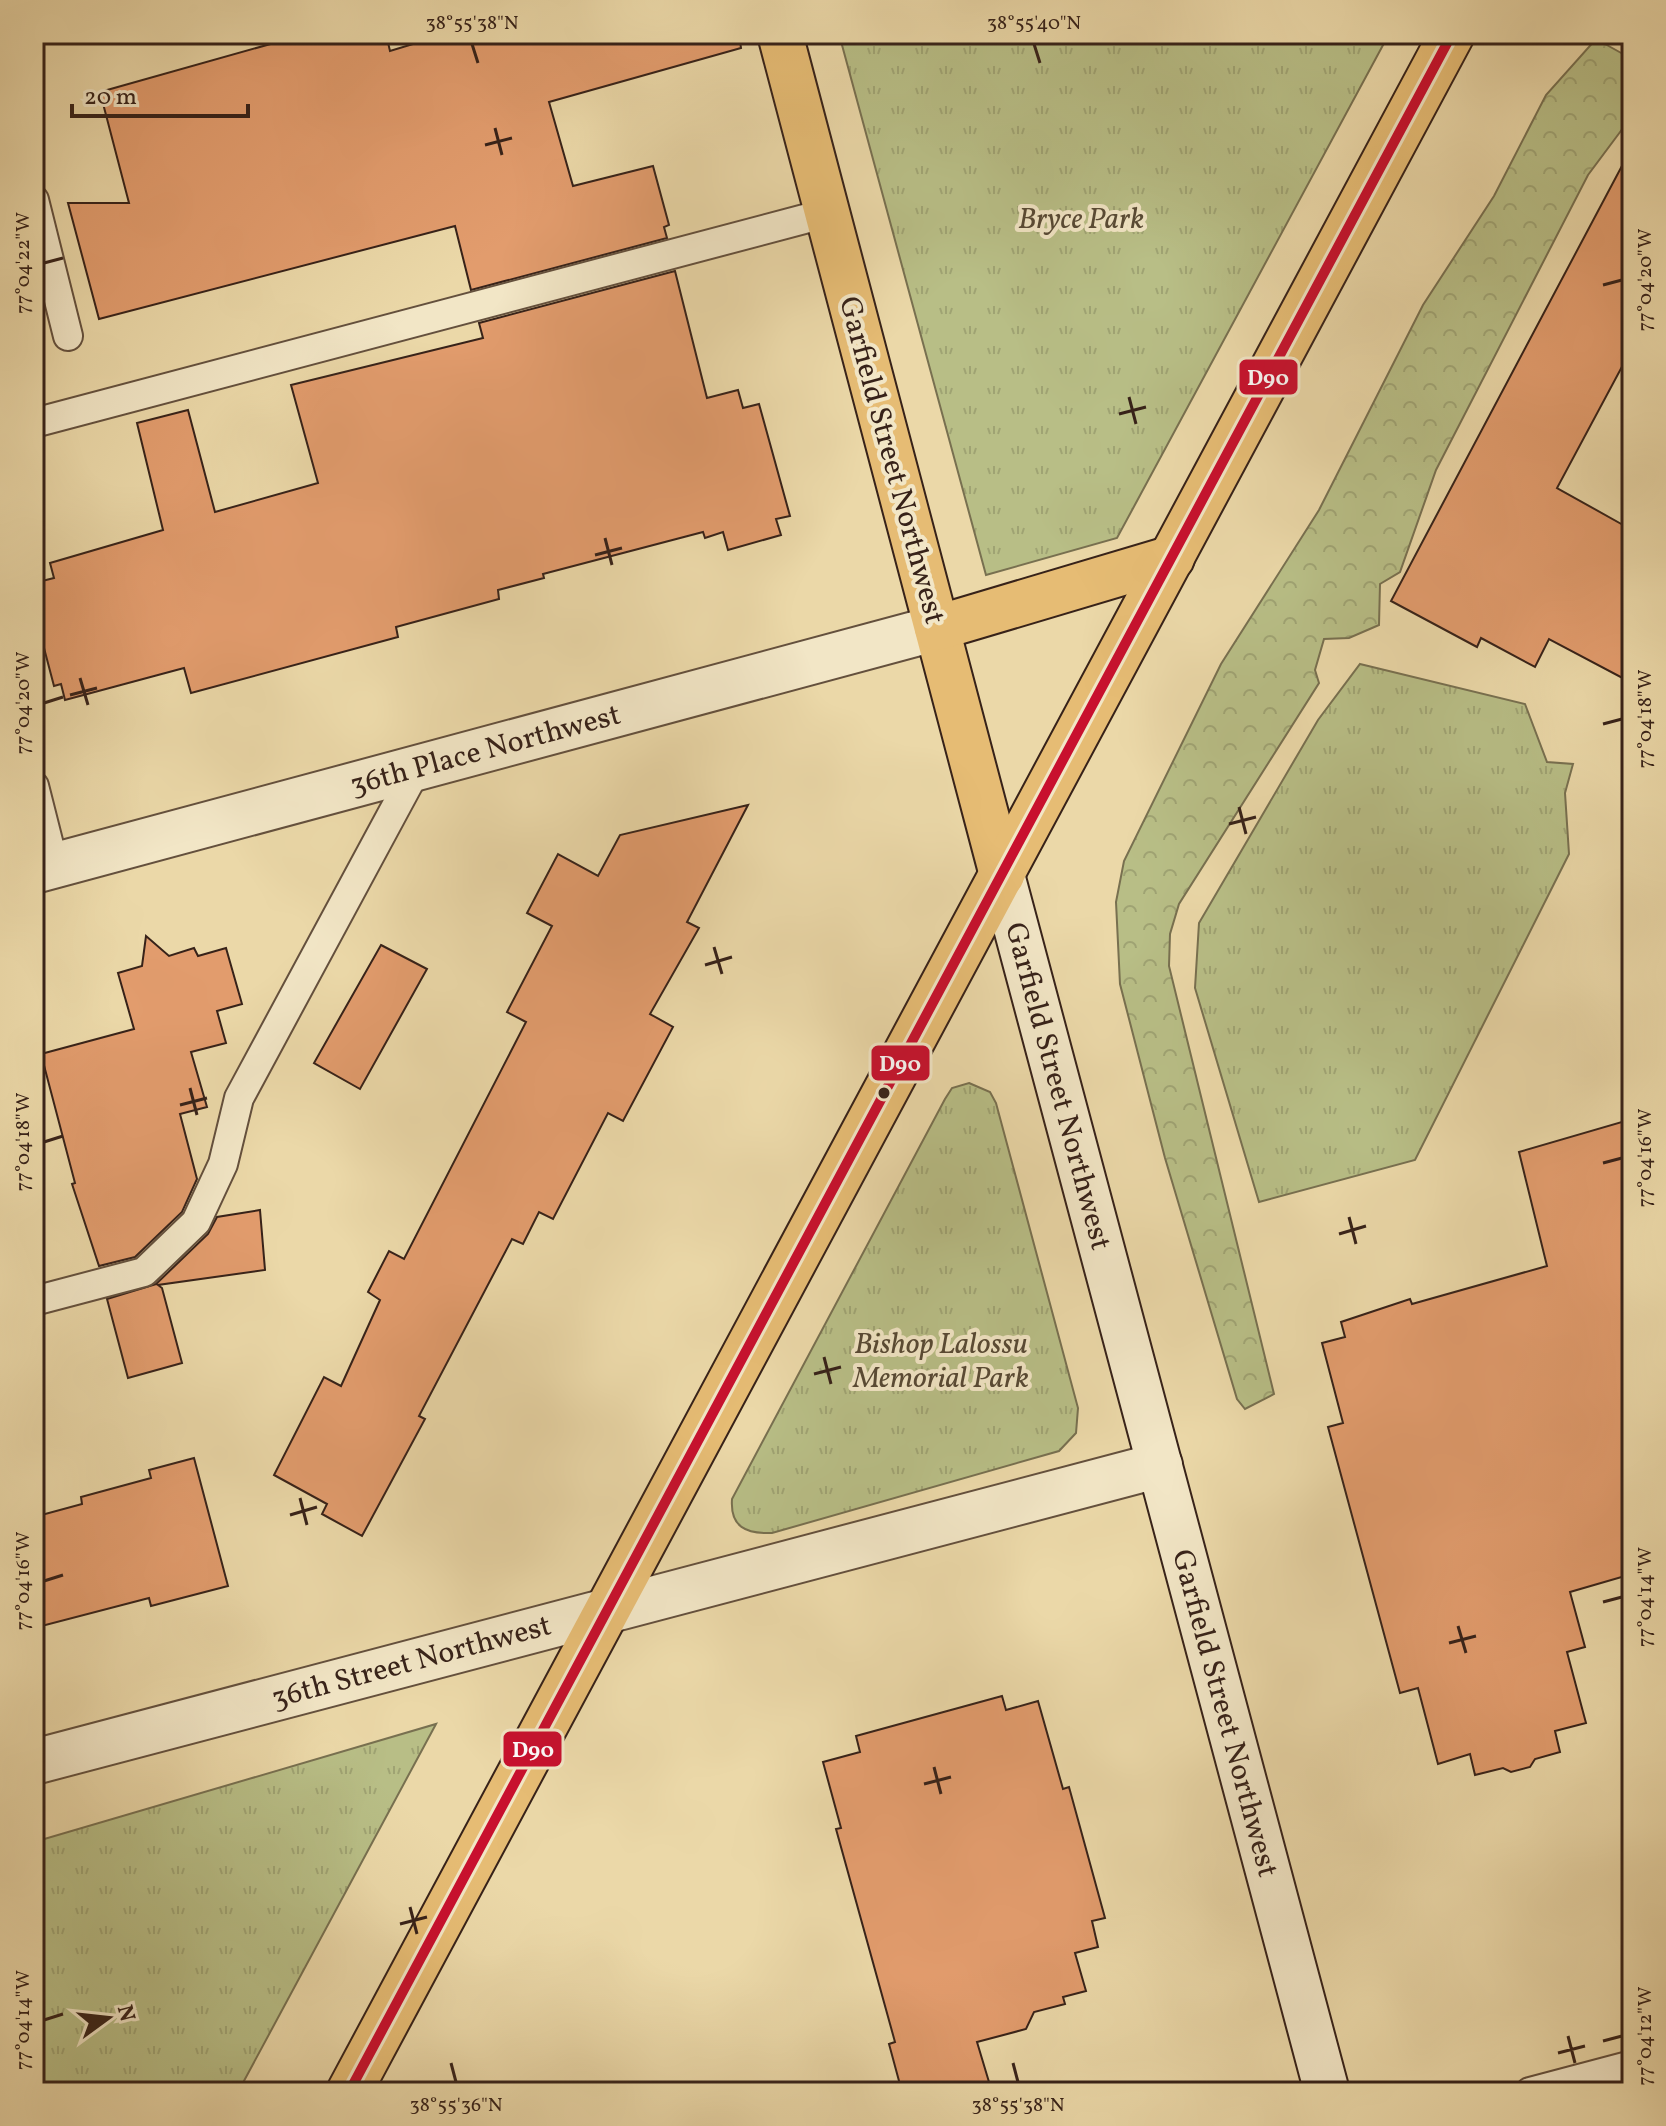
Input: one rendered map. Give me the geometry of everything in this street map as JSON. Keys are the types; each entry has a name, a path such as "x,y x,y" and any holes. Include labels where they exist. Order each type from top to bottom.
{"main road":[{"name":"Garfield Street Northwest","path":"780,34 1002,875"},
{"path":"349,2092 1452,34"},
{"path":"937,628 1172,558"}],"street":[{"name":"36th Place Northwest","path":"44,868 937,628"},
{"name":"Garfield Street Northwest","path":"1002,875 1327,2092"},
{"name":"36th Street Northwest","path":"34,1762 1160,1465"}],"lane":[{"path":"34,200 68,336"},
{"path":"34,423 827,213"},
{"path":"34,1301 144,1272 196,1222 223,1164 239,1098 418,766"},
{"path":"34,786 44,868"},
{"path":"1530,2092 1632,2065"}],"green space":[{"name":"Bryce Park","path":"839,34 1389,34 1117,538 986,575"},
{"path":"1596,39 1632,59 1632,116 1588,175 1436,470 1400,572 1380,584 1379,625 1349,638 1324,639 1315,670 1319,683 1179,904 1170,934 1169,966 1274,1394 1245,1409 1237,1399 1165,1158 1120,984 1116,902 1124,861 1221,664 1319,510 1423,305 1494,196 1546,95"},
{"path":"1360,664 1525,704 1547,762 1573,764 1565,793 1569,854 1415,1160 1259,1202 1195,988 1199,923 1318,720"},
{"name":"Bishop Lalossu Memorial Park","path":"969,1083 990,1092 996,1103 1078,1408 1076,1433 1059,1451 772,1533 747,1530 734,1516 732,1499 945,1099 952,1088"},
{"path":"436,1724 238,2092 34,2092 34,1842"}],"building":[{"path":"306,34 386,34 390,51 446,34 739,34 741,48 549,102 573,186 653,166 669,225 664,227 667,238 471,290 455,226 99,319 68,203 129,203 100,92"},
{"path":"1632,147 1632,348 1557,488 1632,530 1632,683 1549,639 1535,667 1481,638 1477,647 1391,601"},
{"path":"675,271 707,398 738,390 743,408 759,404 790,516 776,519 781,535 728,550 723,532 705,538 703,532 543,574 544,578 498,590 499,599 396,627 398,637 191,693 184,668 65,700 61,684 54,686 34,610 34,583 54,578 50,563 163,530 137,423 188,410 215,512 318,483 291,385 483,338 479,323"},
{"path":"748,805 687,922 699,928 650,1014 673,1027 623,1121 608,1113 553,1219 539,1212 523,1244 512,1239 419,1416 425,1419 362,1536 322,1514 327,1504 274,1475 324,1377 341,1386 380,1300 368,1292 389,1251 404,1259 526,1022 507,1012 552,926 527,913 558,854 598,876 620,835"},
{"path":"146,936 169,956 194,948 198,956 226,948 242,1004 217,1011 226,1043 191,1052 207,1107 180,1114 197,1179 182,1212 135,1257 99,1266 72,1184 75,1183 41,1054 134,1029 118,973 142,966"},
{"path":"381,945 427,969 360,1089 314,1063"},
{"path":"1632,1119 1632,1574 1570,1592 1585,1647 1567,1652 1586,1723 1555,1731 1560,1752 1535,1759 1530,1767 1511,1772 1503,1768 1475,1775 1470,1754 1438,1764 1418,1688 1400,1693 1328,1427 1343,1423 1322,1343 1345,1337 1341,1322 1410,1299 1412,1304 1547,1266 1519,1152"},
{"path":"260,1210 265,1270 158,1285 162,1288 182,1363 128,1378 107,1299 156,1284 208,1234 217,1217"},
{"path":"194,1458 228,1586 151,1606 149,1598 34,1628 34,1517 82,1504 81,1497 151,1478 149,1470"},
{"path":"1002,1696 1006,1710 1038,1701 1063,1789 1069,1787 1105,1918 1092,1921 1098,1947 1075,1953 1086,1991 1063,1997 1065,2004 1034,2012 1026,2029 977,2042 992,2092 902,2092 889,2044 895,2042 836,1829 841,1828 823,1762 860,1752 856,1736"}],"transit line":[{"name":"D90","path":"349,2092 1452,34"}]}
